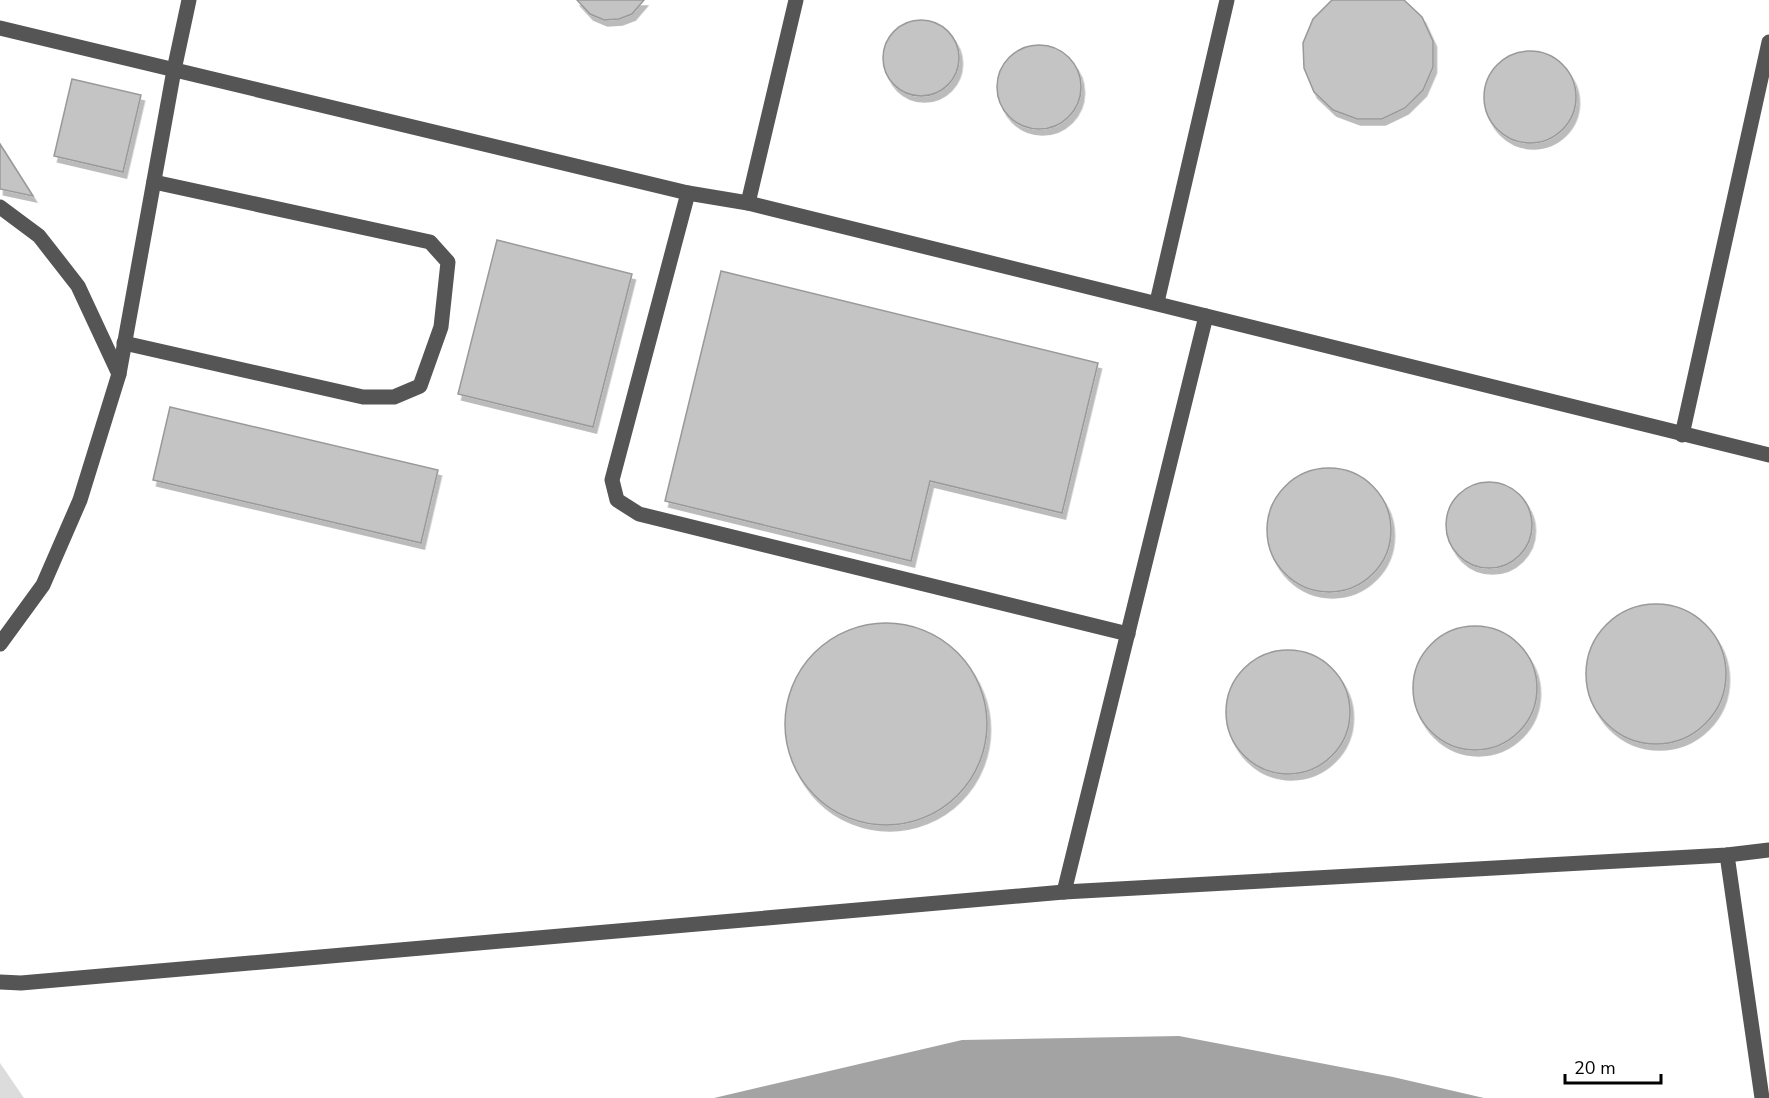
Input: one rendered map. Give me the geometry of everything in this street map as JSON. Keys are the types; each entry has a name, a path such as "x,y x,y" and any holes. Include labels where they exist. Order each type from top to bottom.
{"lane":[{"path":"0,644 43,585 80,500 119,374 174,70 189,0"},
{"path":"748,203 796,0"},
{"path":"1157,302 1227,0"},
{"path":"0,28 688,193 748,203 1157,302 1769,455"},
{"path":"1682,435 1769,42"},
{"path":"124,343 363,397 394,397 420,386 441,327 448,262 430,242 154,182"},
{"path":"688,193 612,480 617,500 639,514 1128,634"},
{"path":"0,207 39,236 78,286 119,374"},
{"path":"1064,892 1206,316"},
{"path":"0,982 33,982 1064,892 1727,855 1769,850"},
{"path":"1727,855 1762,1098"}],"shaded area":[{"path":"1179,1036 1393,1077 1484,1098 714,1098 962,1040"},
{"path":"0,1063 24,1098 0,1098"}],"building":[{"path":"577,0 644,0 632,14 619,19 604,20 590,14"},
{"path":"1332,0 1404,0 1422,17 1433,41 1433,67 1423,90 1405,108 1382,119 1357,119 1333,110 1314,92 1304,68 1303,43 1313,19"},
{"path":"921,20 935,23 948,31 956,44 959,58 956,72 948,85 935,93 921,96 907,93 894,85 886,72 883,58 886,44 894,31 907,23"},
{"path":"1039,45 1055,48 1074,64 1081,87 1078,103 1062,122 1039,129 1023,126 1004,110 997,87 1000,71 1016,52"},
{"path":"1530,51 1548,54 1563,64 1573,79 1576,97 1573,115 1563,130 1548,140 1530,143 1512,140 1497,130 1487,115 1484,97 1487,79 1497,64 1512,54"},
{"path":"72,79 141,95 123,172 54,156"},
{"path":"0,144 33,196 0,189"},
{"path":"497,240 632,274 593,427 458,394"},
{"path":"721,271 1098,363 1062,513 930,481 911,561 665,501"},
{"path":"170,407 438,470 421,543 153,480"},
{"path":"1329,468 1353,473 1373,486 1386,506 1391,530 1386,554 1373,574 1353,587 1329,592 1305,587 1285,574 1272,554 1267,530 1272,506 1285,486 1305,473"},
{"path":"1481,482 1497,482 1520,494 1529,508 1532,525 1529,542 1520,556 1497,568 1481,568 1465,561 1453,549 1446,533 1446,517 1453,501 1465,489"},
{"path":"1656,604 1683,609 1705,625 1721,647 1726,674 1721,701 1705,723 1683,739 1656,744 1629,739 1607,723 1591,701 1586,674 1591,647 1607,625 1629,609"},
{"path":"886,623 906,625 933,635 950,646 964,660 979,686 985,704 987,724 985,744 975,771 964,788 950,802 924,817 906,823 886,825 866,823 839,813 822,802 808,788 793,762 787,744 785,724 787,704 797,677 808,660 822,646 848,631 866,625"},
{"path":"1475,626 1499,631 1519,644 1532,664 1537,688 1532,712 1519,732 1499,745 1475,750 1451,745 1431,732 1418,712 1413,688 1418,664 1431,644 1451,631"},
{"path":"1288,650 1312,655 1332,668 1345,688 1350,712 1345,736 1332,756 1312,769 1288,774 1264,769 1244,756 1231,736 1226,712 1231,688 1244,668 1264,655"}]}
